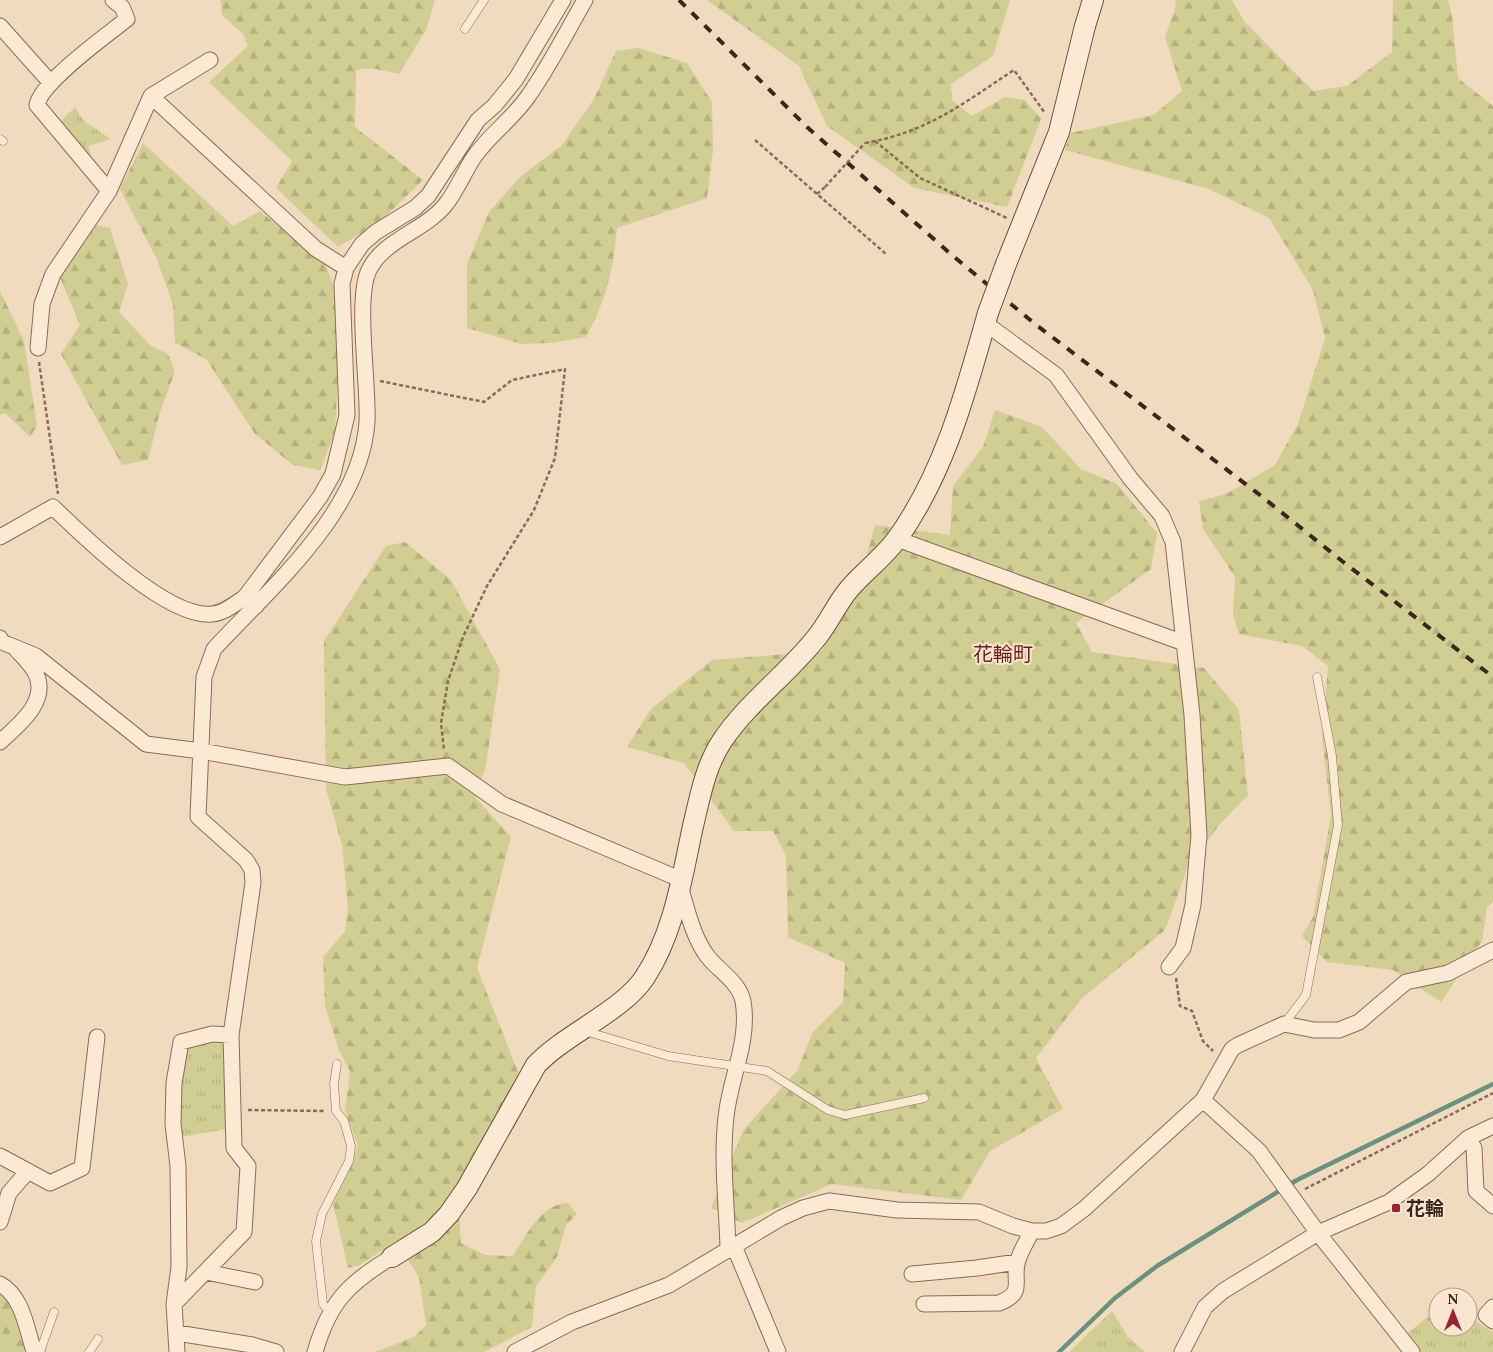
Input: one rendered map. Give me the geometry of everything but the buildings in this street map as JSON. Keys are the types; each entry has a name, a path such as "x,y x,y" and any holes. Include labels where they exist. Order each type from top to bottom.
{"street":[{"path":"109,191 37,105 38,98 50,82 127,19 122,7 113,0"},
{"path":"0,537 53,507 110,562 178,607 194,614 212,614 251,602 320,497 333,474 341,447 346,415 342,284 346,268 362,244 376,232 415,208 428,196 478,120 516,80 563,0"},
{"path":"174,1304 244,1232 248,1166 234,1148 232,1035 252,883 252,870 246,860 198,818 204,677 207,663 214,649 251,602 336,511 349,490 358,469 367,422 363,296 369,270 378,256 422,226 447,204 475,155 529,96 585,0"},
{"path":"315,1352 330,1312 356,1280 432,1232 449,1214 467,1188 536,1065 548,1051 608,1011 644,980 661,948 681,883 703,782 720,743 734,724 805,652 819,635 836,606 897,539 940,460 955,425 987,318 1006,264 1059,132 1084,26 1093,0"},
{"path":"0,26 50,82"},
{"path":"38,348 42,304 53,274 109,191 151,96 210,60"},
{"path":"151,96 316,249 346,268"},
{"path":"987,318 1056,375 1130,478 1162,516 1173,542 1192,715 1199,835 1193,905 1183,948 1168,967"},
{"path":"897,539 1184,643"},
{"path":"0,638 2,642 36,656 146,744 345,777 448,766 502,804 681,883"},
{"path":"0,742 31,712 39,687 36,673 16,648"},
{"path":"681,883 693,926 707,956 734,985 742,998 745,1022 738,1066 726,1116 725,1155 731,1248 778,1352"},
{"path":"515,1352 572,1322 669,1285 803,1208 829,1201 897,1210 979,1212 1013,1226 1032,1231 1046,1231 1061,1226 1084,1209 1202,1100 1232,1049 1284,1024 1314,1030 1339,1030 1359,1022 1406,982 1448,973 1493,950"},
{"path":"177,1352 174,1304 180,1267 178,1166 173,1124 174,1083 181,1042 212,1034 232,1035"},
{"path":"0,1156 50,1183 82,1168 97,1037"},
{"path":"1202,1100 1258,1151 1318,1233 1412,1352"},
{"path":"1182,1352 1198,1319 1212,1300 1318,1233 1389,1202 1428,1174 1468,1138 1493,1126"},
{"path":"1468,1138 1474,1148 1476,1191 1493,1206"},
{"path":"0,1222 10,1193 28,1171"},
{"path":"924,1304 999,1303 1010,1299 1015,1293 1017,1284 1017,1262 1032,1231"},
{"path":"912,1274 1017,1262"},
{"path":"206,1272 255,1282"},
{"path":"0,1284 9,1289 18,1302 33,1348 38,1352"},
{"path":"1493,1307 1486,1315 1493,1321"},
{"path":"177,1333 252,1345 276,1352"}],"lane":[{"path":"465,29 484,0"},
{"path":"1284,1024 1306,995 1338,825 1332,756 1317,677"},
{"path":"580,1030 668,1056 767,1071 828,1110 845,1115 924,1098"},
{"path":"330,1312 322,1304 316,1241 322,1214 349,1161 351,1146 344,1121 336,1111 334,1084 337,1064"},
{"path":"38,1352 54,1312"},
{"path":"89,1352 98,1340"}],"path":[{"path":"818,194 865,143 915,131 939,120 1014,70 1059,132"},
{"path":"755,140 886,254"},
{"path":"875,141 920,178 1021,224"},
{"path":"38,348 44,407 59,490 53,507"},
{"path":"366,378 484,402 512,380 565,369 555,458 534,510 487,586 463,637 448,681 440,723 443,750 448,766"},
{"path":"1168,967 1178,980 1180,1006 1192,1012 1203,1041 1225,1062"},
{"path":"1290,1196 1493,1093"},
{"path":"233,1110 336,1111"}],"green space":[{"path":"221,0 435,0 426,30 399,74 371,68 356,70 355,127 423,180 381,221 338,247 276,188 292,161 209,82 248,46 243,34 222,15"},
{"path":"707,0 1010,0 993,56 951,84 952,100 972,116 1005,97 1025,100 1041,119 1007,207 914,188 827,126 799,66"},
{"path":"1175,0 1232,0 1244,21 1313,91 1347,86 1392,52 1393,0 1448,0 1452,15 1458,78 1493,106 1493,901 1487,907 1482,941 1441,1002 1393,970 1327,962 1302,936 1313,917 1331,815 1322,737 1328,666 1302,646 1239,634 1233,615 1235,577 1203,529 1199,501 1226,494 1275,465 1298,424 1325,338 1313,290 1269,218 1209,189 1065,150 1070,133 1154,115 1182,91 1165,37 1176,6"},
{"path":"638,48 687,63 712,102 713,150 707,198 617,228 608,284 599,310 586,337 551,343 522,344 467,328 467,264 489,212 520,177 562,145 594,99 616,51"},
{"path":"75,107 84,121 111,139 88,146 94,165 59,123"},
{"path":"143,143 233,226 260,211 325,264 334,287 338,372 335,432 320,470 293,465 255,434 206,359 175,343 173,305 157,259 120,189"},
{"path":"96,225 110,228 128,284 119,312 151,346 168,354 175,371 160,412 148,460 122,465 61,354 80,325 59,275"},
{"path":"0,291 24,341 37,426 30,437 5,413 0,415"},
{"path":"995,410 1042,427 1081,469 1117,484 1157,533 1151,569 1076,623 1092,652 1204,668 1239,710 1248,795 1219,825 1187,869 1165,930 1082,998 1036,1058 1063,1109 990,1151 961,1200 832,1184 742,1223 711,1208 744,1129 797,1071 813,1032 843,1002 845,963 788,937 786,856 773,831 734,831 684,763 627,747 651,709 712,660 822,651 864,565 875,525 950,535 953,486 983,447"},
{"path":"405,542 451,580 500,669 486,765 475,797 511,837 477,968 520,1077 457,1187 461,1243 485,1255 513,1256 535,1222 550,1208 558,1204 568,1203 577,1214 566,1225 557,1257 536,1286 532,1327 484,1352 375,1352 414,1337 426,1325 419,1277 396,1241 360,1265 348,1268 333,1204 358,1146 345,1111 350,1071 339,1050 325,1006 323,957 345,931 348,908 342,845 326,789 324,641 386,546"},
{"path":"215,1038 224,1044 227,1129 180,1137 177,1121 186,1046"},
{"path":"0,1293 10,1297 27,1352 0,1352"},
{"path":"1112,1311 1128,1337 1145,1352 1069,1352"},
{"path":"1428,1317 1428,1337 1478,1337 1478,1323 1493,1332 1493,1352 1420,1352 1405,1335"}],"waterway":[{"path":"1059,1352 1115,1298 1157,1266 1297,1180 1493,1084"}],"railway":[{"path":"679,0 807,127 953,256 1035,324 1260,495 1342,561 1493,677"}],"place":[{"name":"花輪","path":"1396,1208"}],"district":[{"name":"花輪町","path":"1003,654"}]}
